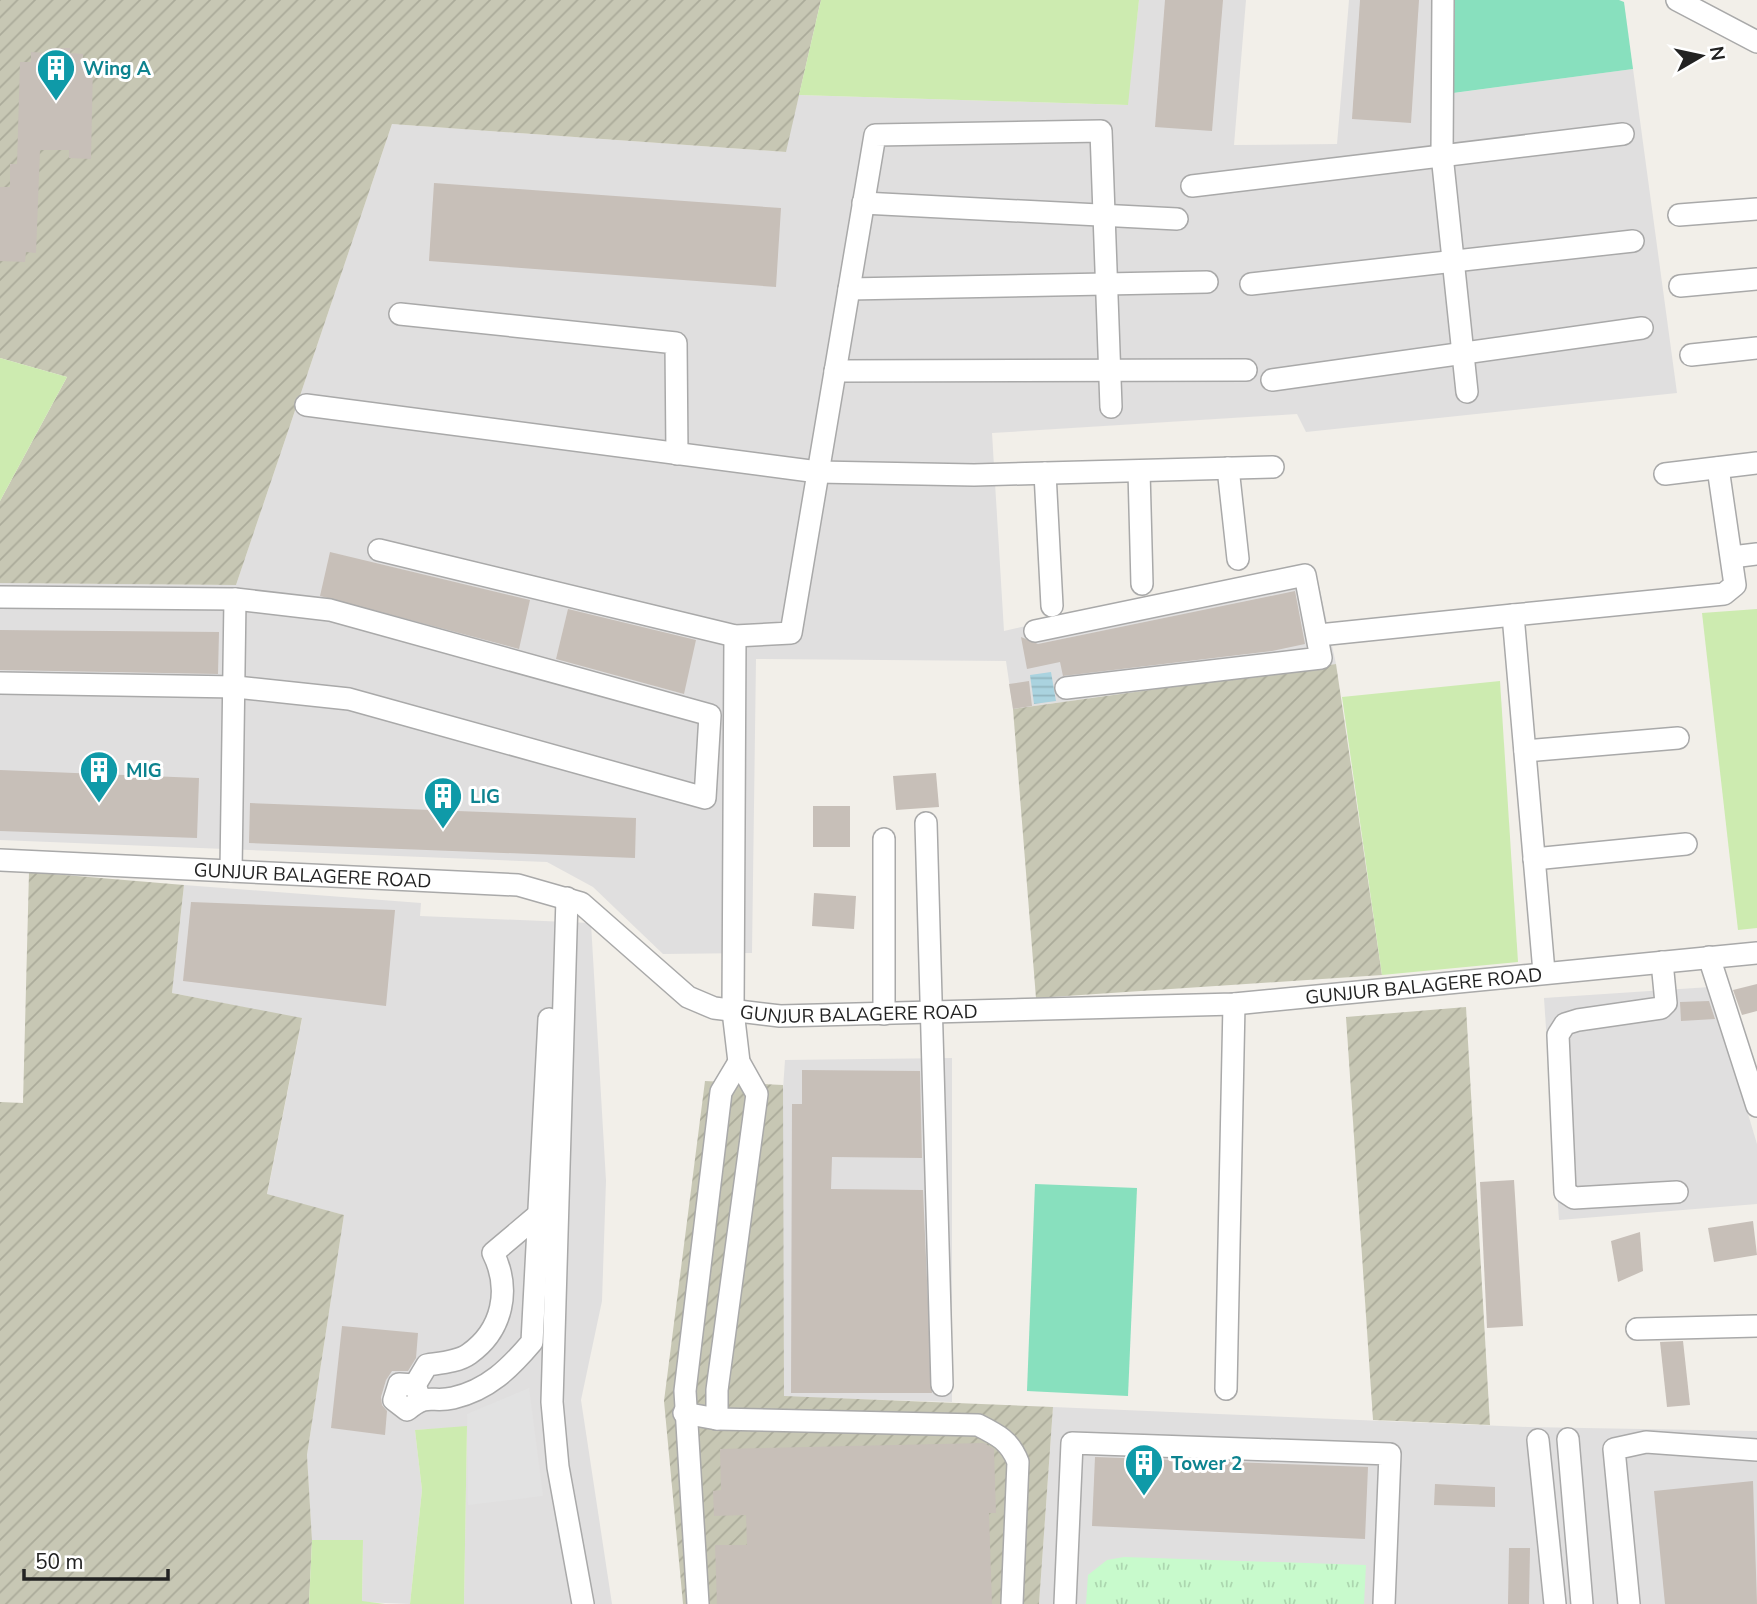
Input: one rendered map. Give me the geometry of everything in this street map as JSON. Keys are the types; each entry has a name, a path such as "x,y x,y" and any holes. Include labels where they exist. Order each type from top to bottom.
{"street":[{"path":"1443,0 1442,155 1467,392"},
{"path":"1677,0 1757,42"},
{"path":"379,550 735,636 792,633 875,135 1101,131 1111,407"},
{"path":"1192,186 1623,134"},
{"path":"863,204 1177,219"},
{"path":"1679,215 1757,209"},
{"path":"1251,284 1633,241"},
{"path":"1680,286 1757,279"},
{"path":"849,289 1207,282"},
{"path":"400,314 676,343 677,454"},
{"path":"1272,380 1642,328"},
{"path":"1691,355 1757,348"},
{"path":"835,371 1246,370"},
{"path":"306,405 818,472 1045,473 1273,467"},
{"path":"1665,474 1757,463"},
{"path":"1228,468 1238,559"},
{"path":"1319,635 1724,594 1735,585 1718,468"},
{"path":"1139,471 1142,584"},
{"path":"1045,473 1052,606"},
{"path":"1732,557 1757,554"},
{"path":"1035,631 1305,575 1319,635 1321,659 1066,688"},
{"path":"0,597 235,599 330,610 710,715 705,798 349,699 236,687 0,683"},
{"path":"231,870 236,687 235,599"},
{"path":"1513,615 1544,972"},
{"path":"717,1419 717,1390 757,1094 739,1062 733,1011 735,636"},
{"path":"1525,751 1678,738"},
{"path":"926,823 942,1385"},
{"path":"884,839 884,1014"},
{"path":"1534,859 1686,844"},
{"name":"GUNJUR BALAGERE ROAD","path":"0,860 518,885 581,902 688,997 714,1008 779,1016 1234,1004 1757,953"},
{"path":"538,1215 494,1253 502,1270 502,1311 490,1334 468,1355 427,1365 417,1392 452,1399 484,1387 511,1366 532,1342 538,1215 562,897"},
{"path":"562,897 552,1402 558,1467 583,1604"},
{"path":"1709,957 1757,1106"},
{"path":"1662,961 1666,1003 1661,1008 1578,1020 1565,1024 1558,1035 1565,1192 1574,1198 1677,1192"},
{"path":"1226,1389 1234,1004"},
{"path":"698,1604 684,1413 722,1092 739,1062"},
{"path":"1637,1329 1757,1326"},
{"path":"684,1413 717,1419 978,1425 1000,1437 1012,1446 1018,1462 1012,1604"},
{"path":"1568,1438 1582,1604"},
{"path":"1538,1440 1555,1604"},
{"path":"1629,1604 1614,1449 1646,1442 1757,1450"},
{"path":"1065,1604 1072,1444 1390,1454 1384,1604"}],"shaded area":[{"path":"0,0 821,0 786,152 392,124 236,585 0,583 0,501 67,377 0,358"},
{"path":"1139,0 1246,0 1234,145 1337,144 1349,0 1455,0 1454,93 1633,69 1677,393 1306,432 1297,414 992,433 1004,631 1238,577 1302,567 1317,577 1336,664 1013,709 1006,661 756,659 752,953 663,954 593,887 547,862 0,840 0,583 236,585 392,124 785,152 799,95 1127,105"},
{"path":"1336,664 1382,975 1036,998 1013,709"},
{"path":"29,872 184,885 172,993 302,1018 267,1194 344,1215 307,1455 312,1540 309,1604 0,1604 0,1102 23,1103"},
{"path":"184,885 421,903 420,916 591,923 606,1181 602,1301 581,1400 612,1604 464,1604 467,1427 415,1430 422,1490 410,1604 362,1602 363,1540 312,1540 307,1455 344,1215 267,1195 302,1019 172,993"},
{"path":"1710,987 1757,1144 1757,1204 1559,1220 1544,998"},
{"path":"1466,1007 1490,1425 1373,1420 1346,1017"},
{"path":"952,1058 952,1402 784,1397 782,1104 785,1060"},
{"path":"705,1081 783,1085 784,1396 1053,1407 1039,1604 683,1604 664,1401"},
{"path":"529,1388 543,1496 468,1505 467,1414"},
{"path":"1053,1407 1527,1427 1757,1431 1757,1604 1039,1604"}],"green space":[{"path":"821,0 1139,0 1128,105 799,95"},
{"path":"1455,0 1619,0 1624,2 1633,69 1453,93"},
{"path":"0,358 67,377 0,501"},
{"path":"1757,609 1757,928 1738,930 1702,613"},
{"path":"1500,681 1518,962 1382,975 1342,697"},
{"path":"1035,1184 1137,1188 1128,1396 1027,1391"},
{"path":"467,1426 464,1604 410,1604 422,1490 415,1430"},
{"path":"312,1540 363,1540 362,1601 385,1604 309,1604"},
{"path":"1124,1557 1366,1565 1364,1604 1086,1604 1088,1575 1107,1560"}],"water":[{"path":"1051,672 1056,701 1034,704 1030,675"}],"building":[{"path":"1165,0 1223,0 1212,131 1155,127"},
{"path":"1360,0 1419,0 1411,123 1352,119"},
{"path":"50,48 70,48 70,53 83,54 83,63 93,64 91,159 69,158 69,150 40,150 36,253 26,252 25,262 0,261 0,187 10,187 10,164 17,164 20,62 31,62 31,52 50,53"},
{"path":"434,183 781,208 776,287 429,261"},
{"path":"330,552 530,600 519,649 320,596"},
{"path":"1295,591 1305,644 1272,651 1063,676 1060,662 1027,669 1021,637 1038,644"},
{"path":"568,609 696,640 684,694 556,659"},
{"path":"0,630 219,632 218,674 0,670"},
{"path":"1029,681 1032,706 1013,709 1009,684"},
{"name":"MIG","path":"0,770 199,778 197,838 0,831"},
{"path":"936,773 939,807 896,810 893,776"},
{"name":"LIG","path":"250,803 636,818 635,858 249,843"},
{"path":"813,806 850,806 850,847 813,847"},
{"path":"814,893 856,896 854,929 812,926"},
{"path":"191,902 395,910 386,1006 183,981"},
{"path":"1757,984 1757,1011 1742,1015 1733,990"},
{"path":"1709,1001 1715,1019 1681,1021 1680,1002"},
{"path":"802,1070 920,1071 922,1158 832,1157 831,1189 923,1190 932,1393 791,1393 792,1104 802,1104"},
{"path":"1514,1180 1523,1326 1487,1328 1480,1182"},
{"path":"1753,1221 1757,1255 1714,1262 1708,1228"},
{"path":"1640,1232 1643,1271 1618,1282 1611,1241"},
{"path":"342,1326 418,1333 416,1358 408,1371 392,1371 386,1380 381,1397 382,1405 387,1411 385,1435 331,1428"},
{"path":"1683,1341 1690,1405 1667,1407 1660,1342"},
{"path":"984,1443 994,1449 996,1513 989,1513 992,1604 717,1604 715,1545 747,1545 746,1515 714,1516 713,1491 721,1490 720,1449"},
{"name":"Tower 2","path":"1095,1457 1368,1467 1365,1539 1092,1526"},
{"path":"1753,1481 1757,1604 1665,1604 1654,1491"},
{"path":"1435,1484 1495,1487 1495,1507 1434,1505"},
{"path":"1509,1548 1530,1548 1529,1604 1508,1604"}],"place":[{"name":"Wing A","path":"56,102"},
{"name":"MIG","path":"99,804"},
{"name":"LIG","path":"443,830"},
{"name":"Tower 2","path":"1144,1497"}]}
